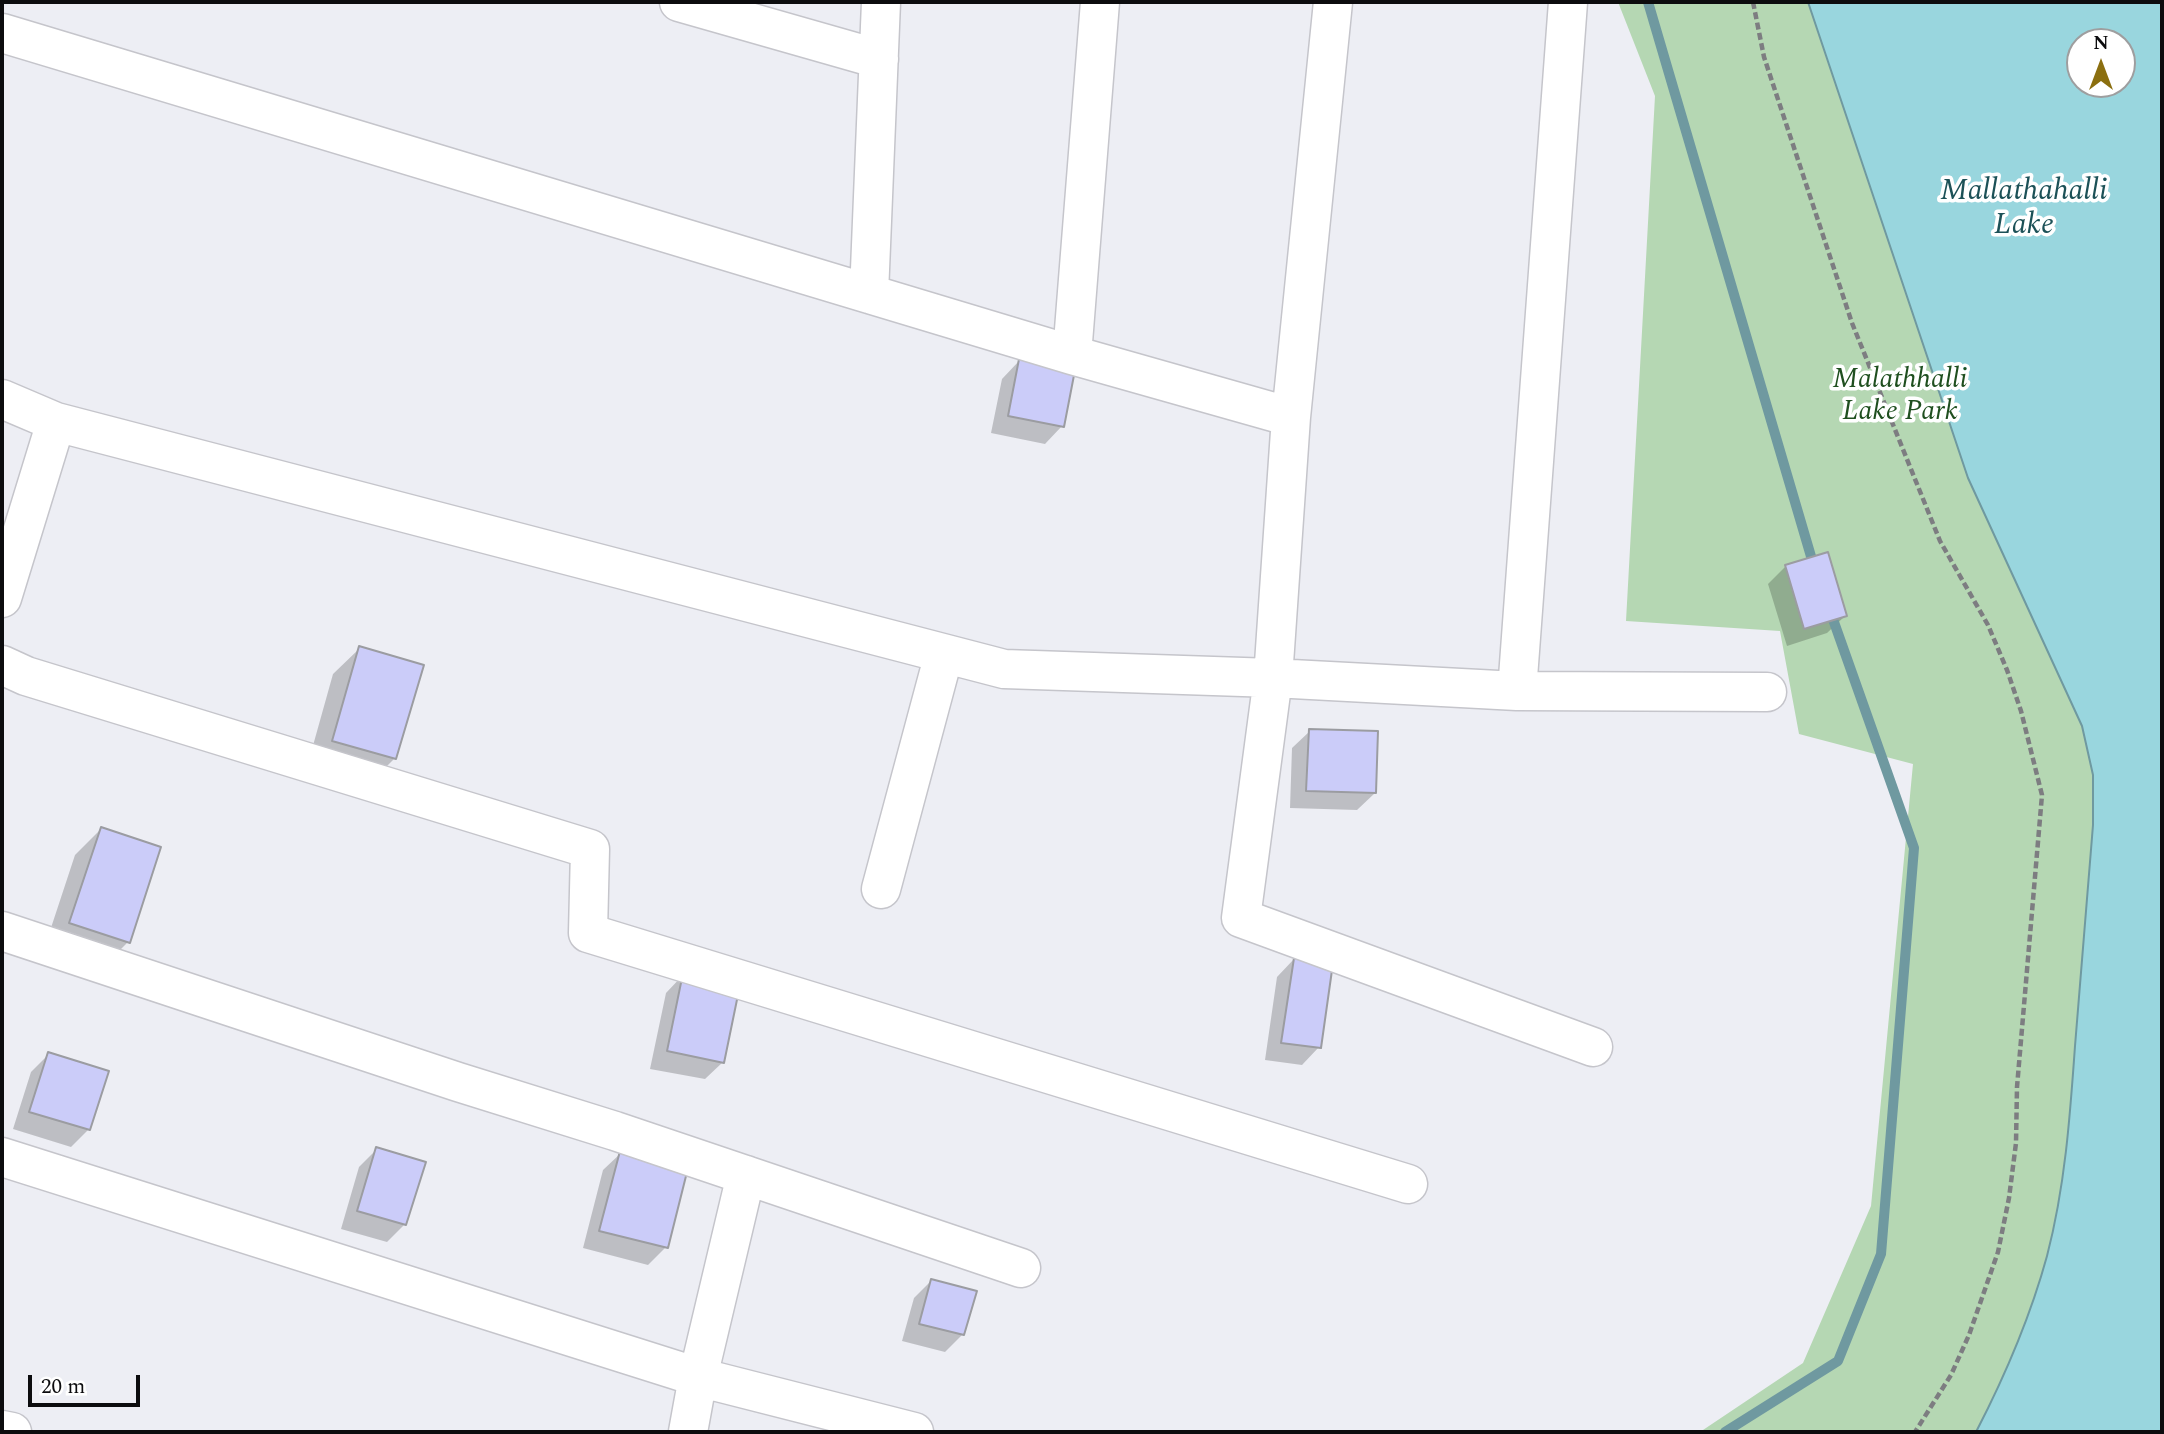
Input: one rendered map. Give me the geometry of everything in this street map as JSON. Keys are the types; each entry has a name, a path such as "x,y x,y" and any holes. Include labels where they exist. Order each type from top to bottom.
{"street":[{"path":"679,2 727,8 878,59"},
{"path":"869,294 881,2"},
{"path":"1072,355 1100,2"},
{"path":"1333,2 1291,417 1273,678 1241,918 1593,1047"},
{"path":"1517,691 1568,2"},
{"path":"2,33 1072,355 1291,417"},
{"path":"2,399 56,422 1004,669 1273,678 1517,691 1767,692"},
{"path":"2,598 56,422"},
{"path":"881,888 944,654"},
{"path":"2,665 26,676 590,849 588,933 1408,1184"},
{"path":"2,931 445,1078 615,1131 1021,1268"},
{"path":"2,1157 698,1377 914,1432"},
{"path":"688,1432 698,1377 746,1175"},
{"path":"2,1430 12,1432"}],"path":[{"path":"1753,2 1764,57 1852,323 1940,541 1988,625 2007,670 2021,711 2042,795 2017,1087 2016,1143 2009,1198 1998,1252 1969,1335 1951,1375 1915,1432"}],"green space":[{"name":"Malathhalli Lake Park","path":"1618,2 2162,2 2162,1432 1700,1432 1803,1363 1871,1206 1913,764 1799,734 1780,631 1626,621 1655,96"}],"water":[{"name":"Mallathahalli Lake","path":"1808,2 2162,2 2162,1432 1976,1432 2007,1368 2033,1302 2053,1230 2066,1152 2093,825 2093,775 2082,726 1968,478"}],"building":[{"path":"1019,359 1075,370 1064,427 1008,416"},
{"path":"1828,552 1847,616 1804,629 1785,565"},
{"path":"359,646 424,665 396,759 332,741"},
{"path":"1309,729 1378,731 1376,793 1306,791"},
{"path":"101,827 161,847 130,943 69,923"},
{"path":"1294,958 1333,963 1321,1048 1281,1043"},
{"path":"683,973 740,985 724,1063 667,1051"},
{"path":"48,1052 109,1071 90,1130 29,1112"},
{"path":"376,1147 426,1162 406,1225 357,1211"},
{"path":"620,1151 688,1168 668,1248 599,1231"},
{"path":"931,1279 977,1291 964,1335 919,1324"}],"waterway":[{"path":"1648,2 1815,570"},
{"path":"1725,1432 1838,1361 1881,1254 1914,848 1829,608"}]}
